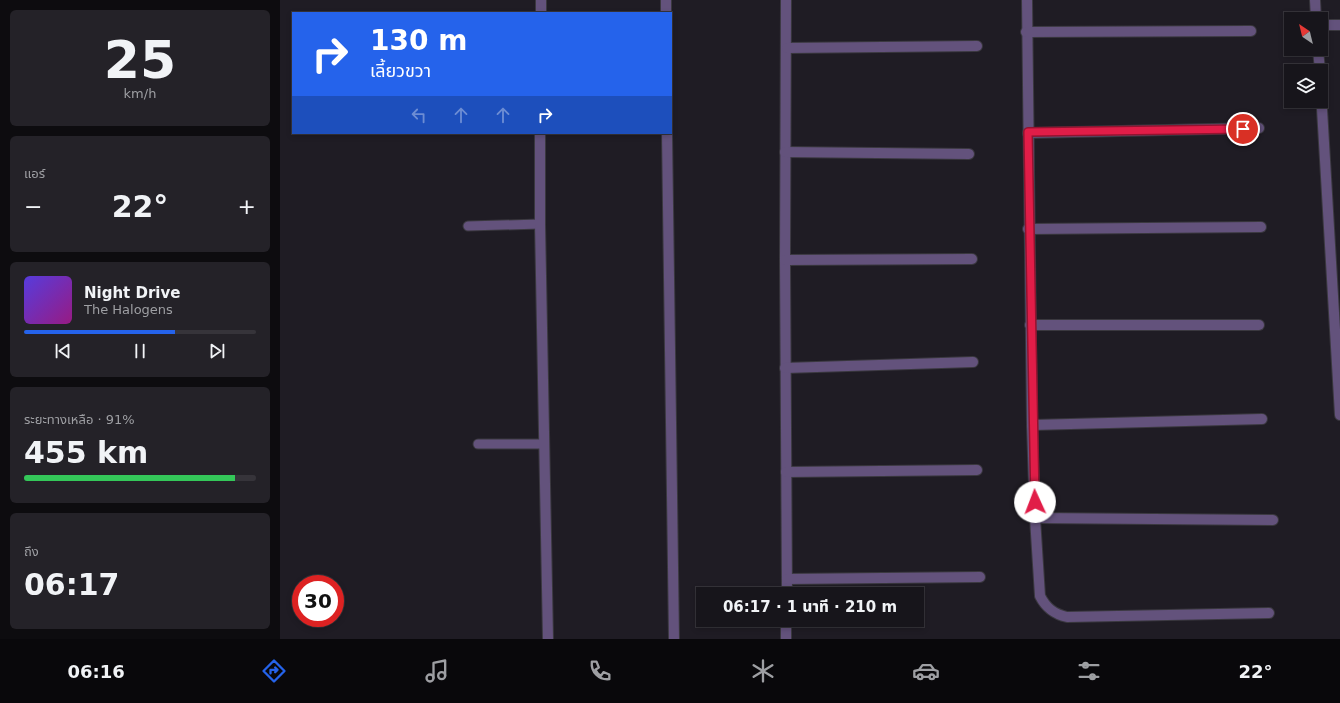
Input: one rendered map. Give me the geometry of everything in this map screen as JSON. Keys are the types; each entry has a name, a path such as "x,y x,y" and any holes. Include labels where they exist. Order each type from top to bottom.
{"street":[{"path":"541,0 541,12"},
{"path":"666,0 666,12"},
{"path":"786,0 785,368 786,587"},
{"path":"1027,0 1028,229 1032,425 1035,518 1040,596 1047,607 1055,614 1067,617 1269,613"},
{"path":"1315,0 1316,12"},
{"path":"1328,25 1340,25"},
{"path":"1026,32 1251,31"},
{"path":"787,48 977,46"},
{"path":"1322,108 1340,415"},
{"path":"1028,132 1258,128"},
{"path":"540,134 540,224 548,639"},
{"path":"667,134 674,639"},
{"path":"785,152 969,154"},
{"path":"1028,229 1261,227"},
{"path":"785,260 972,259"},
{"path":"1030,325 1259,325"},
{"path":"785,368 973,362"},
{"path":"1032,425 1262,419"},
{"path":"786,472 977,470"},
{"path":"1035,518 1273,520"},
{"path":"787,579 980,577"},
{"path":"786,627 786,639"}],"lane":[{"path":"468,226 540,224"},
{"path":"478,444 544,444"}],"route":[{"path":"1035,502 1028,229 1028,132 1243,129"}]}
